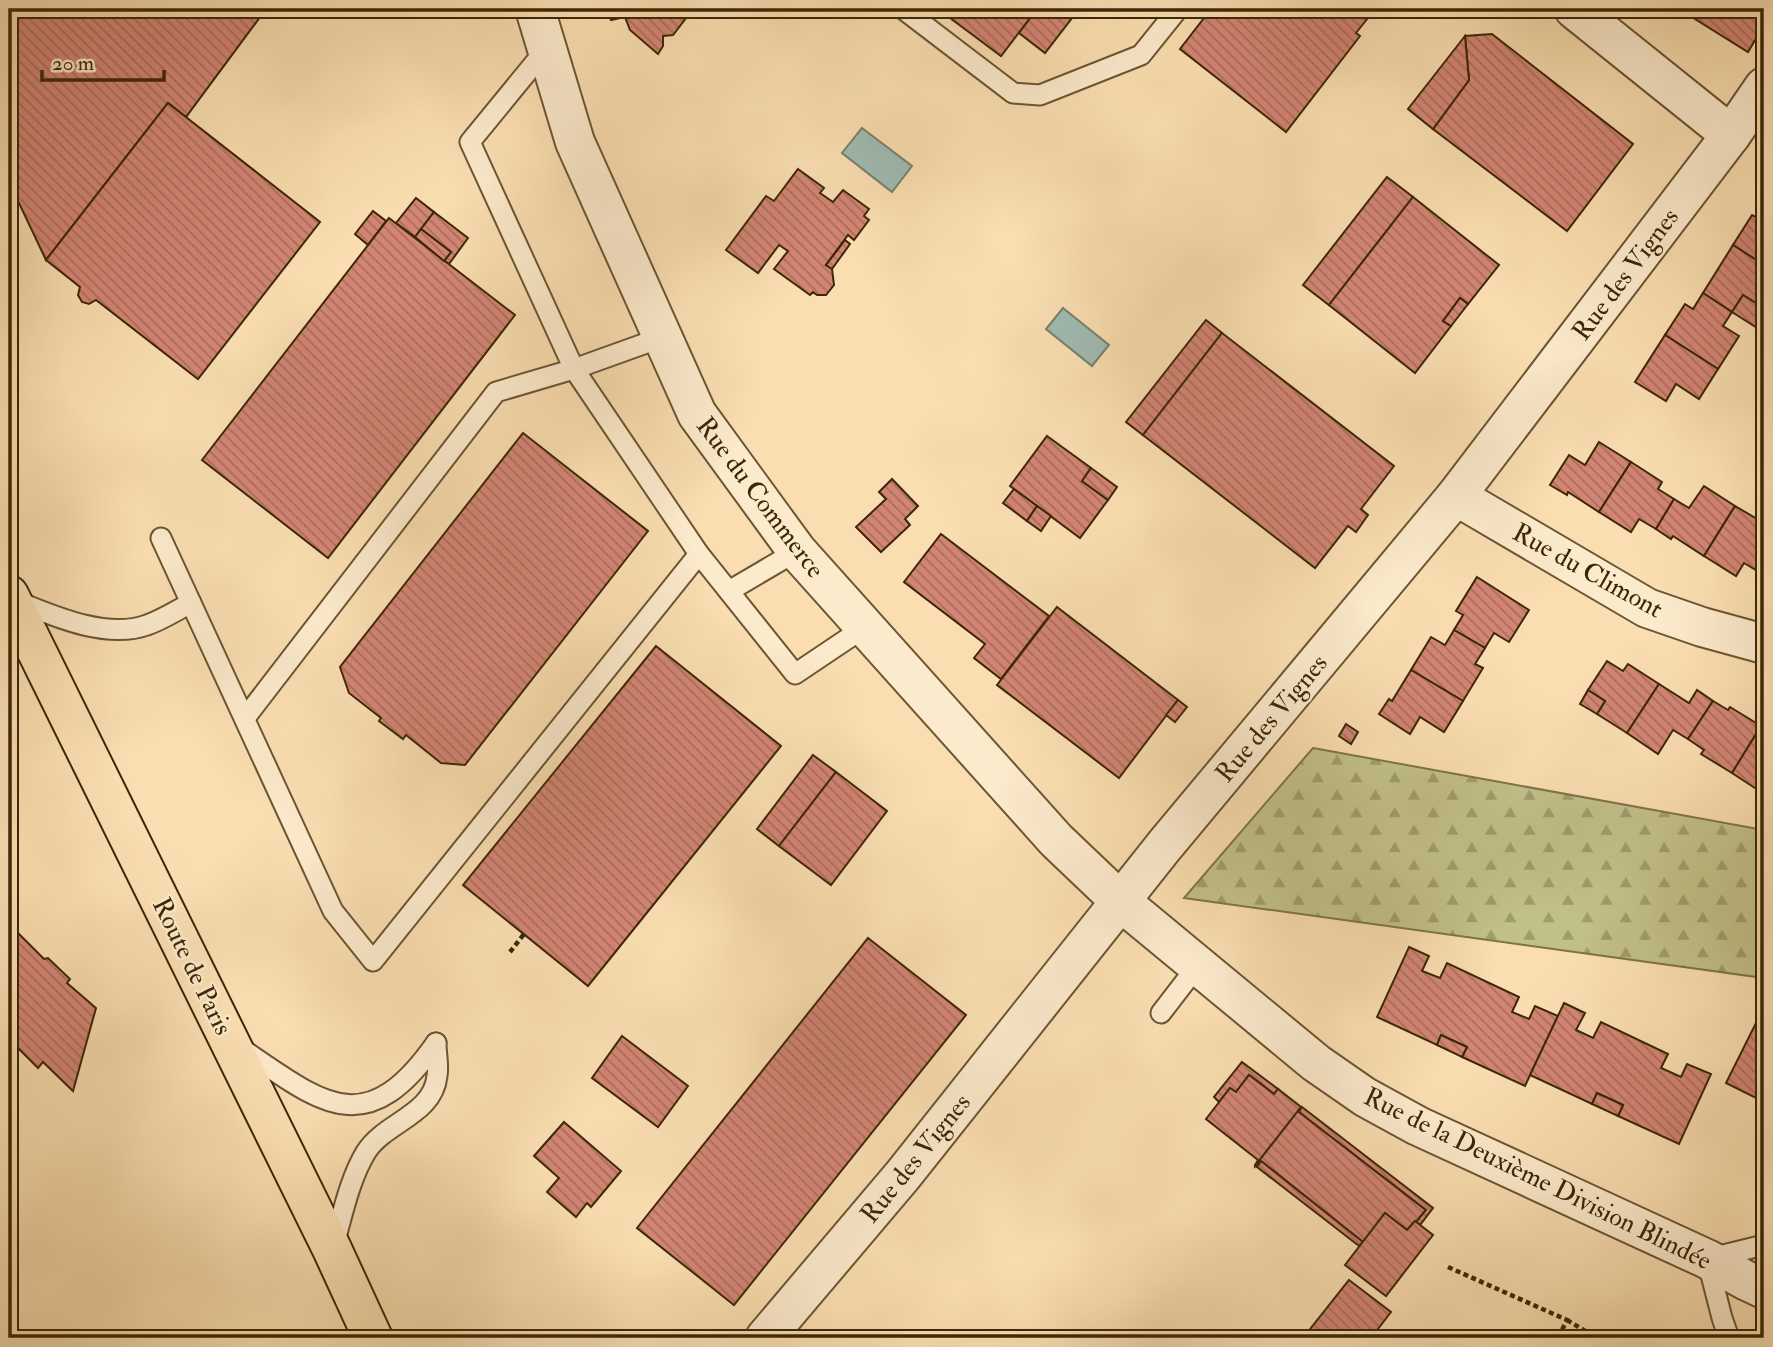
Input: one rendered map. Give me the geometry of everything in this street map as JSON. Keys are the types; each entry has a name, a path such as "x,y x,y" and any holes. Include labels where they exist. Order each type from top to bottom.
{"main road":[{"name":"Route de Paris","path":"10,597 332,1249 373,1338"}],"street":[{"name":"Rue du Commerce","path":"535,9 575,142 697,414 797,551 1056,840 1120,901"},
{"path":"1574,9 1731,135"},
{"name":"Rue des Vignes","path":"765,1338 903,1175 1120,901 1456,496 1731,135 1764,87"},
{"name":"Rue du Climont","path":"1456,496 1647,608 1764,645"},
{"name":"Rue de la Deuxième Division Blindée","path":"1120,901 1316,1063 1365,1097 1418,1126 1707,1259 1764,1289"}],"lane":[{"path":"903,9 1013,93 1040,95 1140,55 1178,9"},
{"path":"547,48 470,142 574,369 699,554 795,674 865,627"},
{"path":"245,718 496,392 574,369 663,337"},
{"path":"161,538 333,911 373,961 699,554"},
{"path":"729,591 797,551"},
{"path":"10,597 65,621 118,630 146,626 191,603"},
{"path":"1161,1013 1198,965"},
{"path":"229,1040 297,1086 332,1102 352,1105 368,1103 389,1094 419,1068 436,1043 438,1074 433,1092 418,1109 377,1138 368,1149 359,1164 332,1249"},
{"path":"1729,1338 1707,1259 1764,1245"}],"path":[{"path":"510,952 524,934"},
{"path":"1448,1267 1567,1320 1597,1338"},
{"path":"1558,1338 1567,1320"}],"green space":[{"path":"1313,748 1764,830 1764,978 1184,898"}],"water":[{"path":"862,128 912,166 892,192 842,153"},
{"path":"1063,308 1109,345 1092,366 1046,329"}],"building":[{"path":"9,9 266,9 186,117 168,103 46,260 9,182"},
{"path":"606,9 693,9 673,35 663,36 663,46 658,54 630,30 625,17 611,20"},
{"path":"938,9 1037,9 1001,56"},
{"path":"1037,9 1079,9 1045,53 1019,33"},
{"path":"1211,9 1375,9 1356,33 1360,36 1286,132 1180,49"},
{"path":"1679,9 1764,9 1764,25 1748,52"},
{"path":"1492,34 1633,144 1567,231 1433,129 1469,80 1465,36"},
{"path":"1465,36 1469,80 1433,129 1408,109"},
{"path":"168,103 320,222 198,379 96,300 89,304 82,302 78,295 80,287 46,260"},
{"path":"798,169 824,188 820,193 833,202 843,190 869,209 864,216 869,220 854,240 848,235 826,265 832,269 834,285 826,295 813,292 810,295 774,269 788,251 779,245 758,273 726,250 766,196 774,201"},
{"path":"1387,177 1413,197 1329,305 1303,285"},
{"path":"1413,197 1499,265 1468,304 1460,298 1443,321 1451,326 1415,373 1329,305"},
{"path":"416,198 434,212 415,237 396,223"},
{"path":"1764,208 1764,265 1733,245 1752,215 1758,218"},
{"path":"373,211 386,221 368,245 355,234"},
{"path":"434,212 468,238 449,264 444,261 451,252 421,229"},
{"path":"389,218 515,315 328,558 202,460"},
{"path":"421,229 451,252 444,261 415,237"},
{"path":"845,240 850,244 832,269 826,265"},
{"path":"1733,245 1764,265 1764,308 1743,295 1732,312 1703,293"},
{"path":"1703,293 1732,312 1723,326 1739,336 1718,369 1665,335 1685,304 1693,309"},
{"path":"1743,295 1764,308 1762,331 1732,312"},
{"path":"1460,298 1468,304 1451,326 1443,321"},
{"path":"1206,320 1222,333 1143,435 1126,422"},
{"path":"1222,333 1394,466 1361,509 1368,515 1356,532 1348,526 1315,568 1143,435"},
{"path":"1665,335 1718,369 1699,399 1676,384 1666,401 1635,382"},
{"path":"523,433 648,531 465,765 441,763 406,735 403,739 379,721 381,718 349,693 340,667"},
{"path":"1047,436 1091,468 1082,481 1108,500 1080,538 1010,486"},
{"path":"1599,442 1631,462 1599,512 1568,492 1567,495 1550,485 1569,455 1585,465"},
{"path":"1631,462 1662,482 1658,489 1674,499 1656,529 1639,519 1631,532 1599,512"},
{"path":"1091,468 1117,487 1108,500 1082,481"},
{"path":"892,479 918,506 905,519 910,525 881,552 856,527 886,499 879,492"},
{"path":"1704,486 1735,506 1704,556 1673,536 1671,539 1656,529 1674,499 1689,508"},
{"path":"1014,489 1037,506 1027,521 1003,503"},
{"path":"1037,506 1051,516 1041,531 1027,521"},
{"path":"1735,506 1764,523 1764,564 1759,572 1744,563 1736,576 1704,556"},
{"path":"941,534 1049,616 1001,679 974,658 985,644 904,582"},
{"path":"1477,577 1529,610 1509,642 1494,633 1485,648 1454,630 1463,615 1456,611"},
{"path":"1057,607 1178,700 1119,778 997,685"},
{"path":"1454,630 1485,648 1475,664 1483,668 1463,701 1411,670 1431,637 1445,645"},
{"path":"656,646 781,746 588,986 463,885"},
{"path":"1607,661 1623,671 1628,664 1659,684 1627,733 1597,714 1605,701 1588,690"},
{"path":"1411,670 1463,701 1444,732 1420,717 1410,734 1379,714 1389,699 1392,701"},
{"path":"1659,684 1689,703 1697,690 1713,701 1688,739 1673,730 1658,754 1627,733"},
{"path":"1588,690 1605,701 1597,714 1580,704"},
{"path":"1178,700 1187,707 1175,722 1166,715"},
{"path":"1713,701 1728,710 1730,707 1761,726 1732,773 1701,754 1704,750 1688,739"},
{"path":"1346,724 1358,732 1351,744 1339,736"},
{"path":"1761,726 1764,728 1764,794 1732,773"},
{"path":"813,755 836,772 779,846 757,829"},
{"path":"836,772 887,811 831,885 779,846"},
{"path":"9,924 44,959 48,958 70,979 67,983 96,1008 73,1091 43,1062 38,1068 9,1039"},
{"path":"868,938 966,1015 734,1305 637,1228"},
{"path":"1409,947 1429,956 1422,971 1440,978 1447,963 1519,997 1512,1012 1529,1019 1535,1006 1558,1016 1525,1086 1462,1057 1467,1047 1441,1035 1437,1045 1377,1017"},
{"path":"1564,1003 1585,1013 1576,1030 1593,1038 1601,1022 1668,1054 1661,1068 1681,1077 1687,1064 1711,1074 1679,1144 1618,1116 1623,1105 1597,1093 1592,1104 1530,1075"},
{"path":"1760,1015 1764,1018 1764,1102 1726,1083"},
{"path":"1441,1035 1467,1047 1462,1057 1437,1045"},
{"path":"622,1036 688,1086 658,1127 592,1078"},
{"path":"1242,1062 1278,1089 1274,1094 1249,1075 1236,1092 1230,1088 1219,1102 1214,1097"},
{"path":"1249,1075 1274,1094 1278,1089 1301,1107 1255,1166 1258,1160 1206,1119 1230,1088 1236,1092"},
{"path":"1597,1093 1623,1105 1618,1116 1592,1104"},
{"path":"1301,1107 1299,1112 1426,1210 1416,1222 1407,1230 1385,1213 1363,1242 1261,1161 1255,1166"},
{"path":"1302,1107 1433,1208 1420,1225 1416,1222 1426,1210 1299,1112"},
{"path":"564,1122 621,1171 591,1207 587,1203 576,1217 547,1192 559,1178 534,1156"},
{"path":"1261,1161 1363,1242 1359,1246 1257,1167"},
{"path":"1385,1213 1407,1230 1415,1221 1433,1235 1386,1296 1345,1265"},
{"path":"1349,1280 1391,1312 1371,1338 1303,1338"}]}
